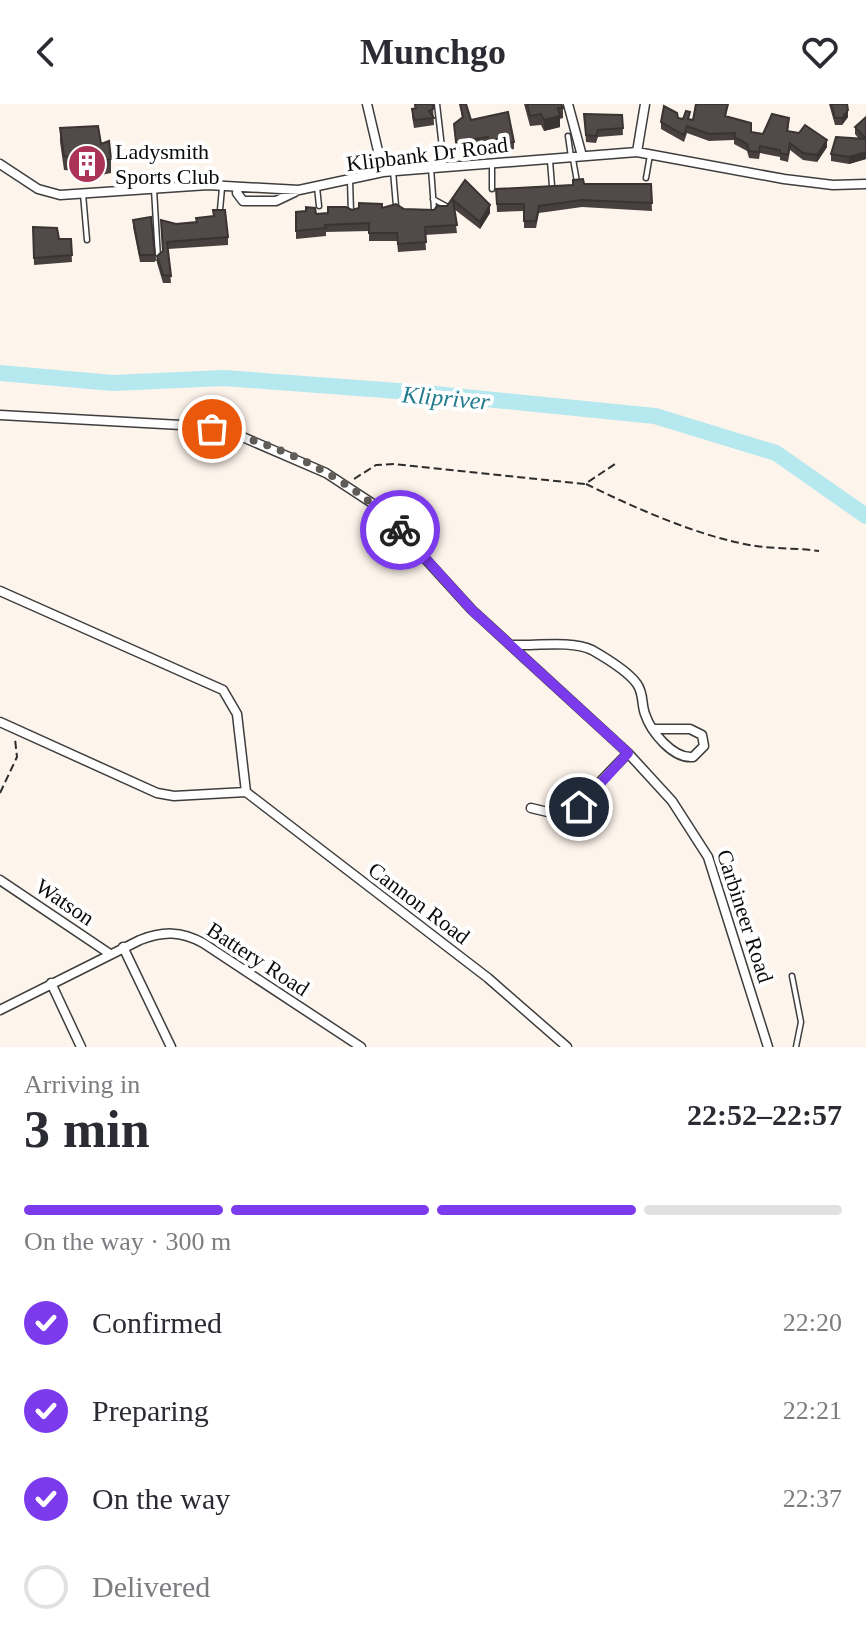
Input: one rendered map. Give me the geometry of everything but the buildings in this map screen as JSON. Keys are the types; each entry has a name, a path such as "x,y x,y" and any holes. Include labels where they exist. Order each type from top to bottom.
{"street":[{"path":"367,104 388,172"},
{"path":"568,104 575,157"},
{"path":"637,152 645,104"},
{"name":"Klipbank Dr Road","path":"0,164 45,192 83,194 222,186 299,190 388,172 637,152 794,181 866,184"},
{"path":"238,187 239,200 254,202 276,201 299,190"},
{"name":"Carbineer Road","path":"0,415 212,429 265,444 346,485 378,507 472,610 628,753 672,801 708,857 766,1046"},
{"path":"0,591 223,690 237,714 246,792 174,796 157,793 4,724"},
{"path":"510,645 592,650 637,683 645,715 655,729 672,750 683,757 696,756 703,748 703,738 694,730 655,729"},
{"path":"531,808 556,814 571,812 628,753"},
{"name":"Cannon Road","path":"246,792 488,978 567,1047"},
{"name":"Watson","path":"0,880 110,954"},
{"name":"Battery Road","path":"0,1010 123,947 161,933 193,937 361,1047"},
{"path":"123,947 171,1047"},
{"path":"51,983 81,1047"}],"lane":[{"path":"437,104 445,167"},
{"path":"568,136 575,157 577,182"},
{"path":"646,178 650,155"},
{"path":"550,159 552,186"},
{"path":"492,164 492,189"},
{"path":"431,168 434,209"},
{"path":"388,172 396,206"},
{"path":"350,180 351,213"},
{"path":"220,210 222,186"},
{"path":"317,187 319,206"},
{"path":"154,188 158,258"},
{"path":"83,194 87,240"},
{"path":"433,199 446,206"},
{"path":"792,976 801,1022 796,1047"}],"path":[{"path":"585,484 618,462"},
{"path":"346,485 376,465 394,464 585,484 614,501 662,515 691,531 757,546 819,551"},
{"path":"0,793 18,752 4,724"}],"waterway":[{"name":"Klipriver","path":"0,373 113,383 224,378 425,393 655,416 776,453 866,516"}],"way so far":[{"path":"212,429 265,444 326,473 378,507 400,530"}],"place":[{"name":"Ladysmith Sports Club","path":"87,164"}],"route":[{"path":"400,530 472,610 628,753 579,807"}]}
